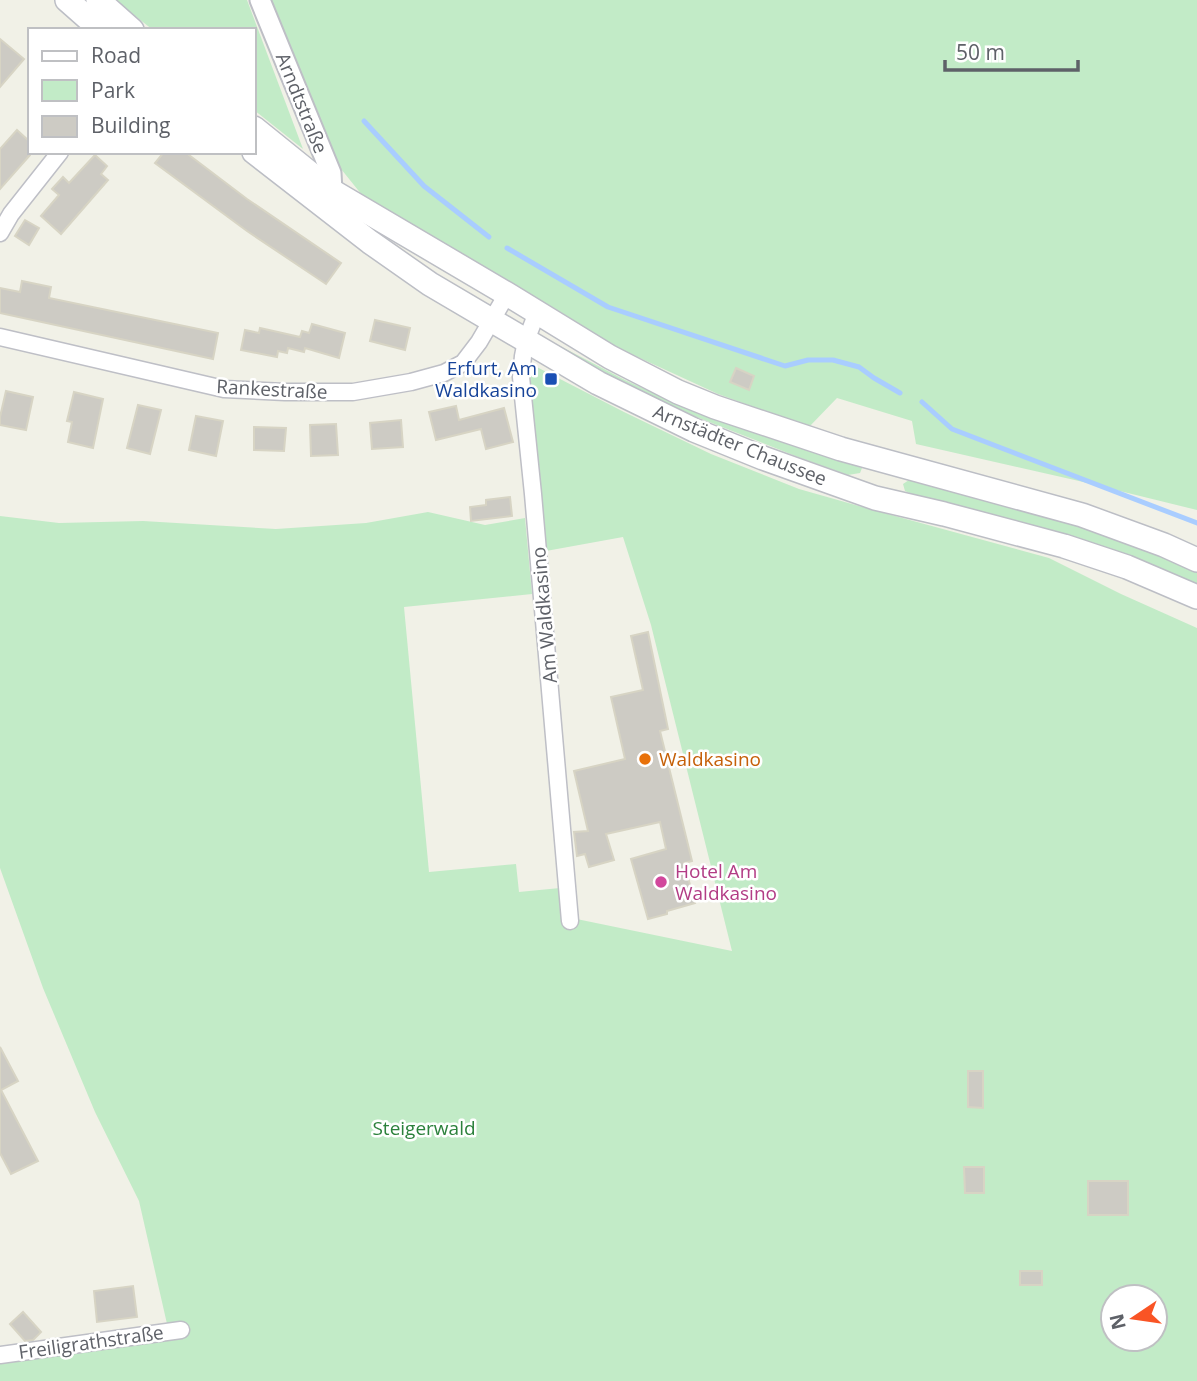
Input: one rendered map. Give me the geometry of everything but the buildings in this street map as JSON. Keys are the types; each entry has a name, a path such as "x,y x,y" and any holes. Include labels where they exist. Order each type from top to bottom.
{"main road":[{"path":"67,0 99,28"},
{"path":"97,0 130,28"},
{"path":"256,130 327,198"},
{"path":"256,153 327,198"},
{"name":"Arnstädter Chaussee","path":"327,198 507,294 678,392 841,449 1082,515 1197,560"},
{"name":"Arnstädter Chaussee","path":"327,198 370,242 430,284 615,392 694,430 875,498 1064,546 1127,567 1197,597"}],"street":[{"name":"Arndtstraße","path":"260,0 331,173 327,198"},
{"path":"0,233 11,214 58,154"},
{"name":"Rankestraße","path":"0,337 224,389 353,392 411,382 444,373 463,363 479,342 507,294"},
{"name":"Am Waldkasino","path":"537,312 526,341 521,377 570,921"},
{"name":"Freiligrathstraße","path":"0,1355 181,1330"}],"green space":[{"path":"115,0 247,0 303,149 256,112 256,28 150,28"},
{"path":"270,0 1197,0 1197,510 916,444 912,421 837,398 809,427 718,394 618,348 362,195 337,164"},
{"path":"539,337 625,380 699,414 862,468 860,473 848,475 694,416 623,383"},
{"name":"Steigerwald","path":"529,363 711,454 799,489 1049,558 1197,628 1197,1381 0,1381 0,1361 170,1337 139,1201 95,1112 43,988 0,868 0,516 59,523 143,521 276,529 366,523 428,512 485,525 525,518 532,594 404,607 429,872 516,864 519,892 560,888 562,916 732,951 651,625 623,537 546,551"},
{"path":"909,480 1031,511 1113,536 1197,570 1197,586 1094,545 916,496 905,491 903,484"}],"waterway":[{"path":"364,121 424,186 489,237"},
{"path":"507,248 608,307 785,366 808,360 833,360 859,367 900,393"},
{"path":"922,402 952,429 1197,523"}],"place":[{"name":"Erfurt, Am Waldkasino","path":"551,379"},
{"name":"Waldkasino","path":"645,759"},
{"name":"Hotel Am Waldkasino","path":"661,882"}]}
